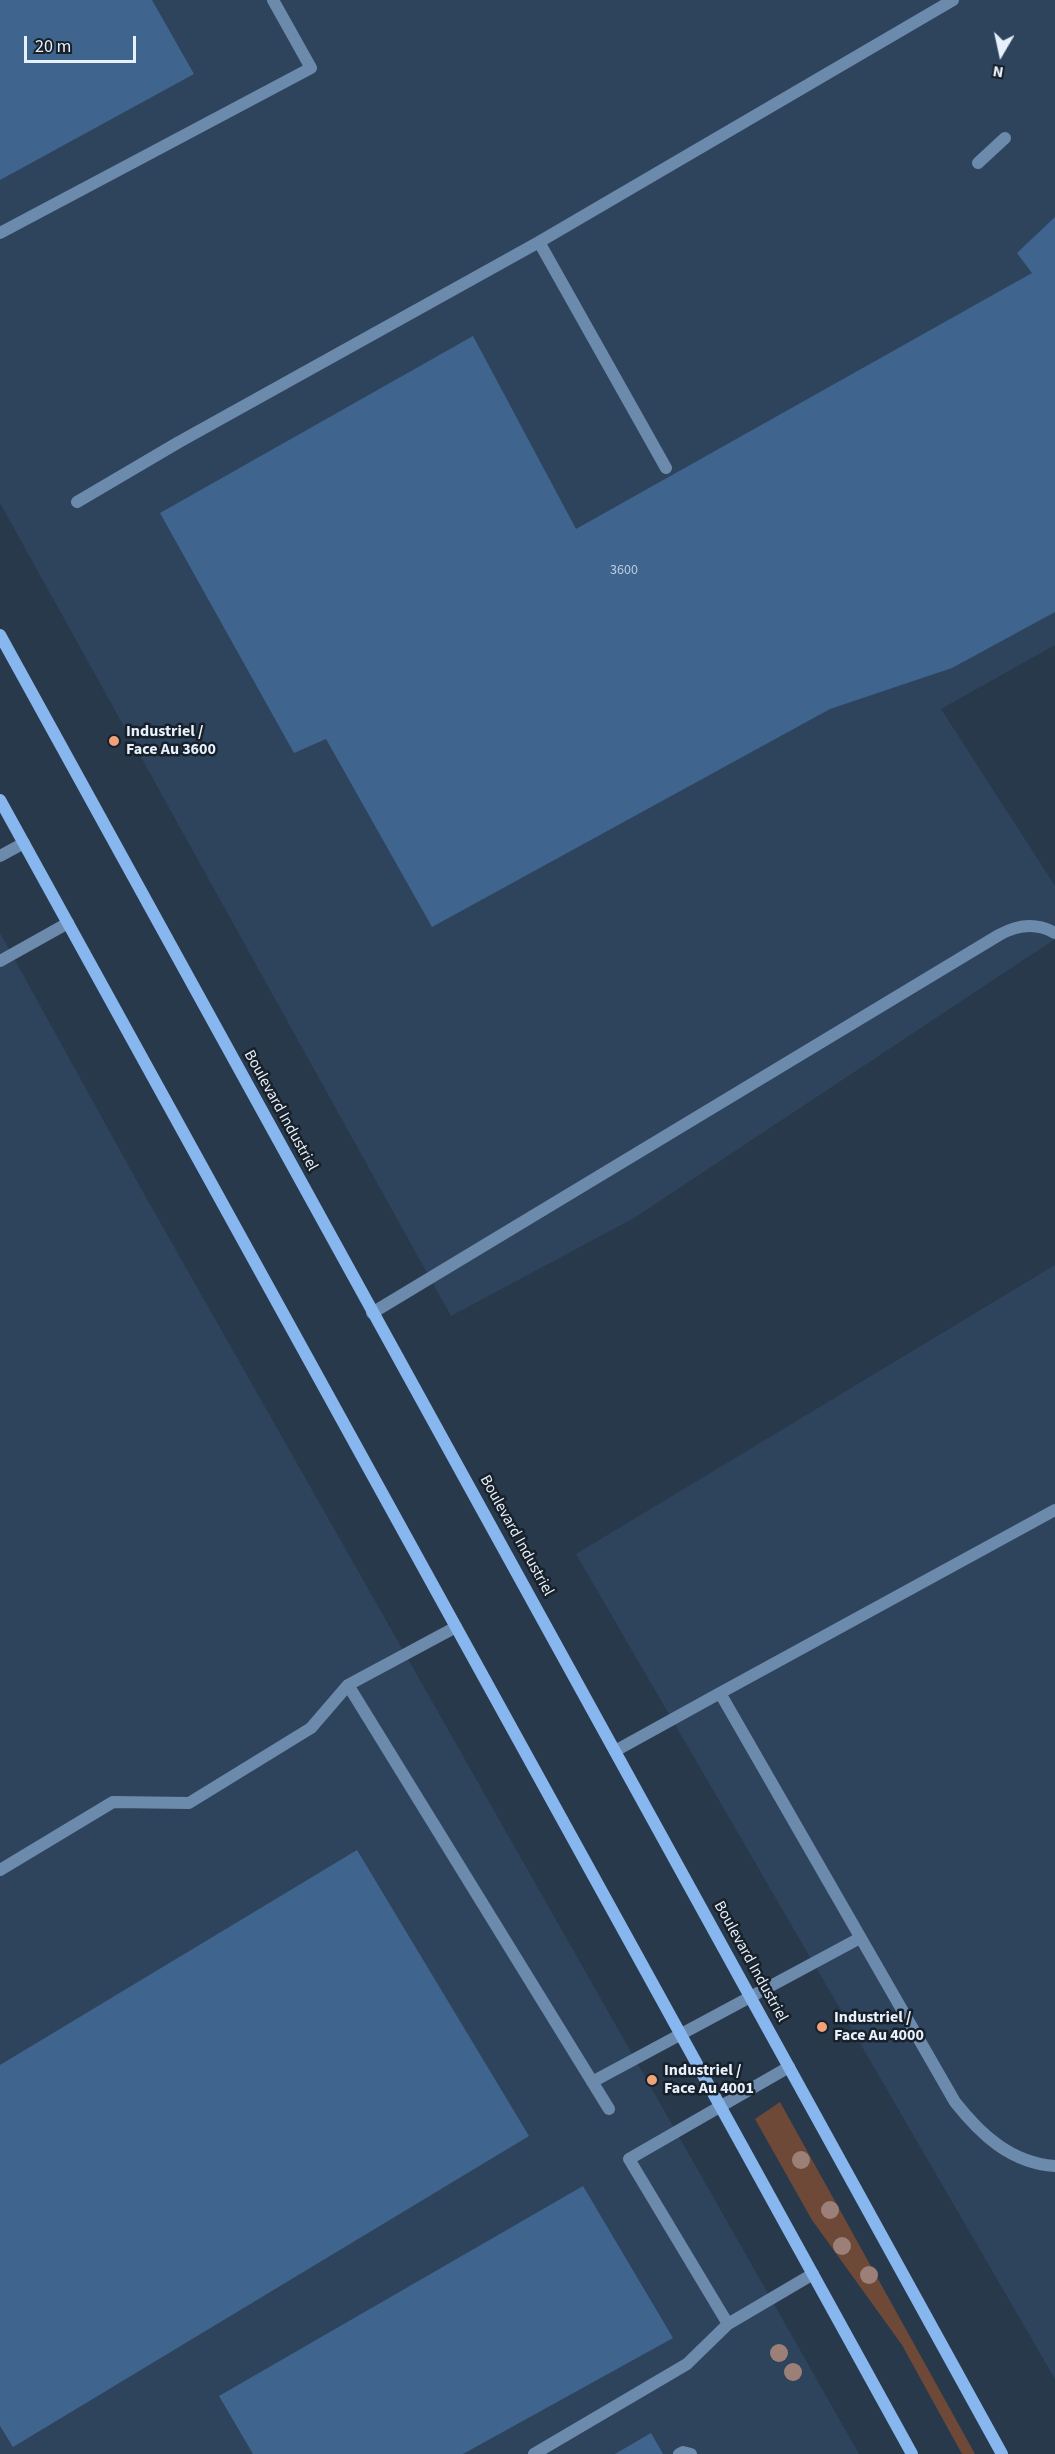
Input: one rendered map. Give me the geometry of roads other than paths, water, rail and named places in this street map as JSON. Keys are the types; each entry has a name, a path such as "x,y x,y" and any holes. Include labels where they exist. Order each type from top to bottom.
{"street":[{"name":"Boulevard Industriel","path":"0,635 1002,2454"},
{"path":"0,800 912,2454"}],"lane":[{"path":"0,233 311,68 273,0"},
{"path":"77,502 179,442 539,242 953,0"},
{"path":"978,163 1005,138"},
{"path":"539,242 666,468"},
{"path":"0,856 24,843"},
{"path":"0,961 68,923"},
{"path":"372,1313 999,935 1011,929 1026,926 1038,926 1055,933"},
{"path":"615,1751 1055,1510"},
{"path":"0,1870 113,1802 189,1803 311,1728 348,1685 456,1627"},
{"path":"348,1685 609,2109"},
{"path":"720,1693 955,2102 977,2128 1002,2149 1017,2156 1055,2166"},
{"path":"592,2082 860,1938"},
{"path":"728,2324 629,2159 789,2067"},
{"path":"534,2454 687,2364 728,2324 813,2274"},
{"path":"679,2454 683,2452 691,2454"}],"place":[{"name":"Industriel / Face Au 3600","path":"114,741"},
{"name":"Industriel / Face Au 4000","path":"822,2027"},
{"name":"Industriel / Face Au 4001","path":"652,2080"}]}
